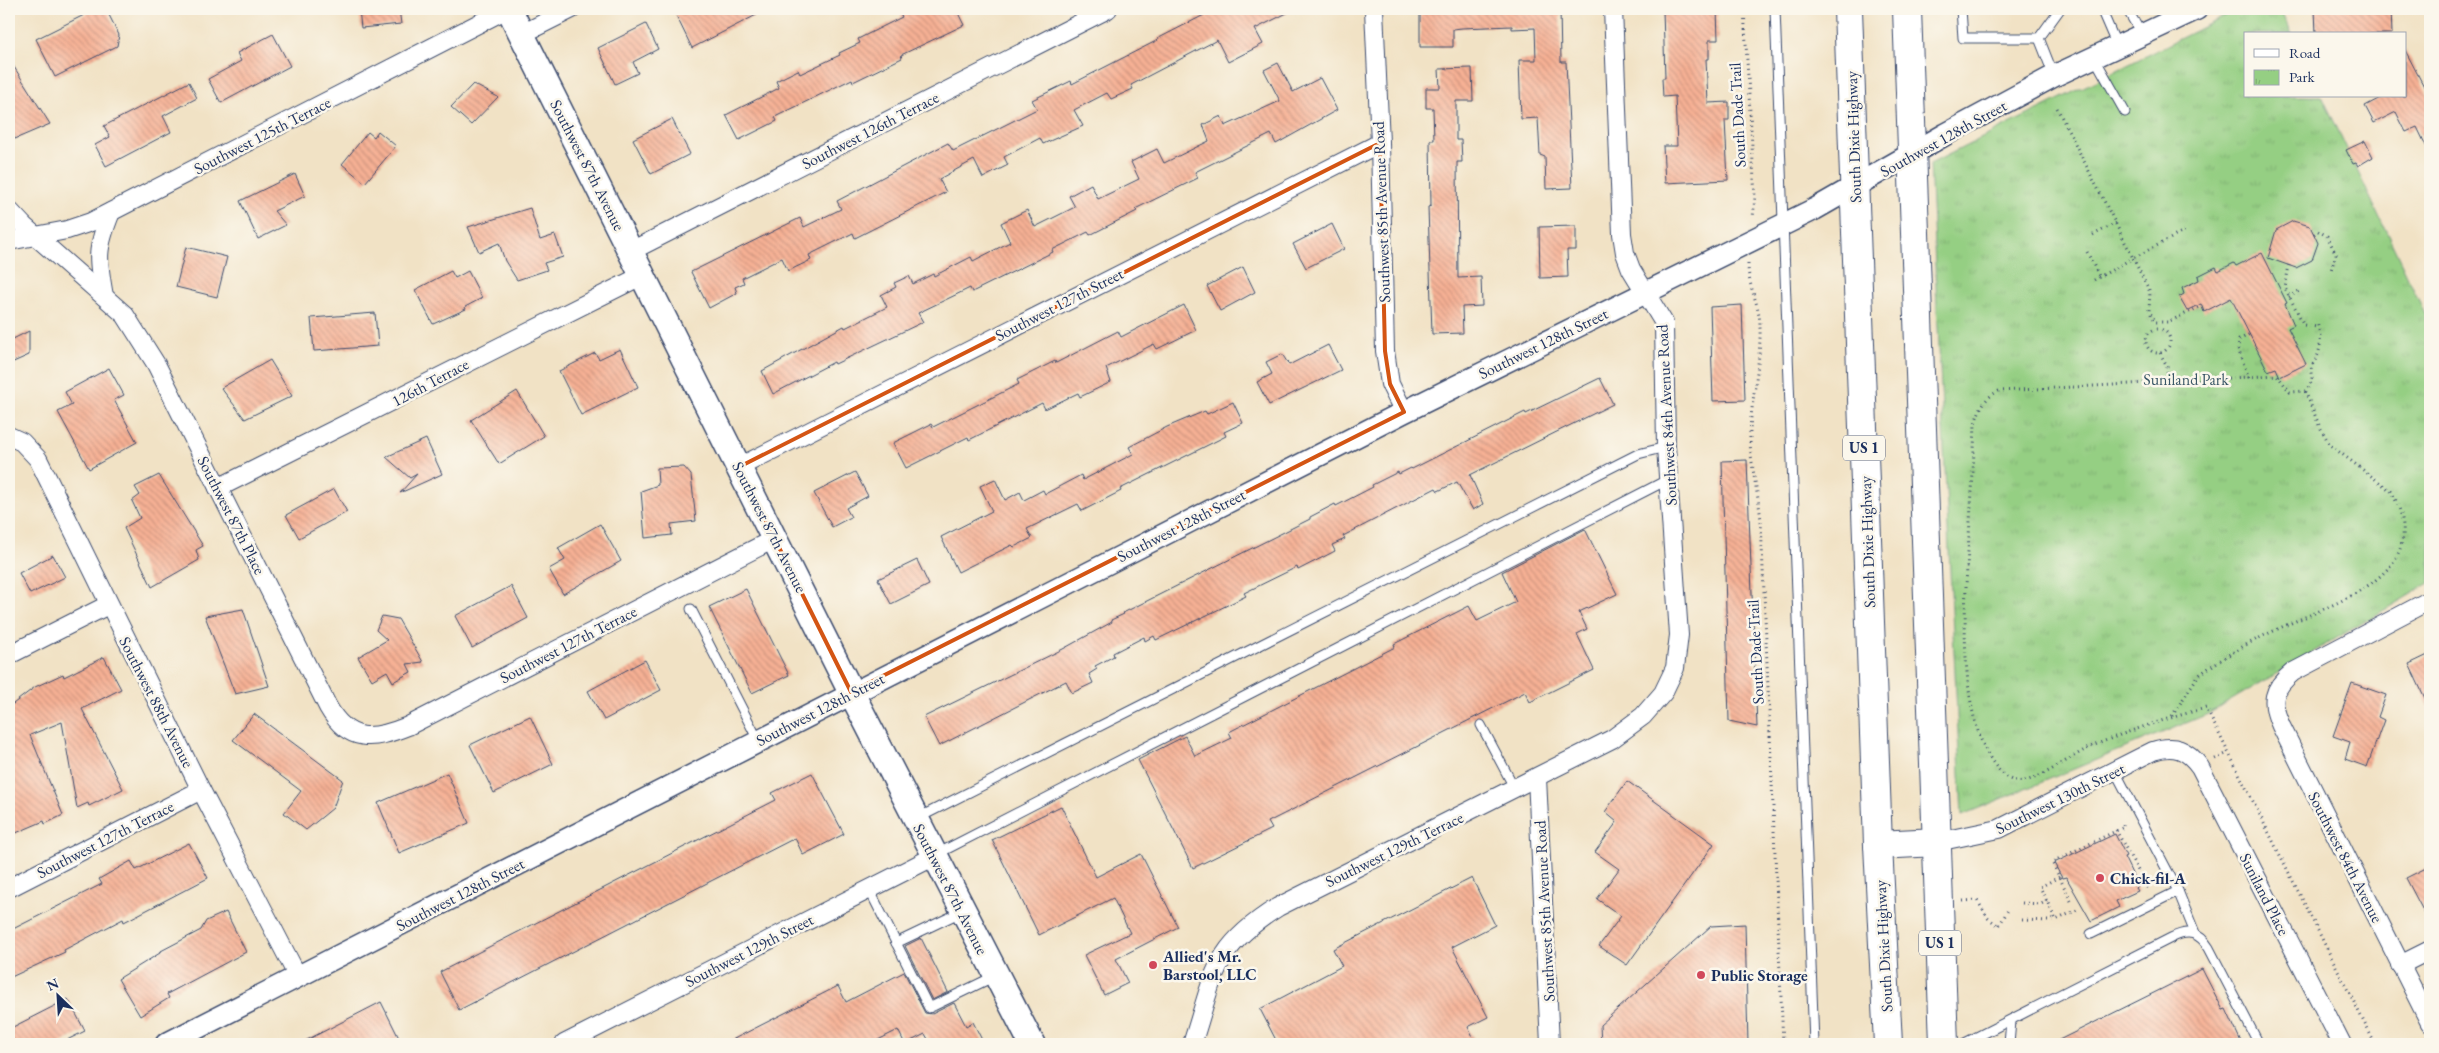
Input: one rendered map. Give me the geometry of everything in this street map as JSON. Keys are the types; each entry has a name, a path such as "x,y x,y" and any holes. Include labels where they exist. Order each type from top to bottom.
{"highway":[{"name":"South Dixie Highway","path":"1848,9 1856,187 1878,845 1888,1044"},
{"name":"US 1","path":"1907,9 1944,1044"},
{"path":"1878,845 1937,842"}],"main road":[{"name":"Southwest 87th Avenue","path":"508,9 776,538 962,911 1032,1044"}],"street":[{"name":"Southwest 125th Terrace","path":"9,241 67,230 111,212 508,9"},
{"path":"522,34 572,9"},
{"name":"Southwest 126th Terrace","path":"631,251 1108,9"},
{"name":"Southwest 85th Avenue Road","path":"1374,9 1380,142 1384,350 1391,386 1404,412"},
{"name":"Southwest 84th Avenue Road","path":"1613,9 1622,234 1625,253 1631,268 1664,323 1666,447 1679,614 1678,654 1670,681 1654,706"},
{"name":"Southwest 128th Street","path":"166,1044 852,692 1404,412 1784,224 1856,187 1946,134 2054,76 2197,9"},
{"name":"Southwest 127th Street","path":"739,467 1380,142"},
{"name":"Southwest 87th Place","path":"9,210 125,315 148,349 328,707 344,729 356,736"},
{"path":"104,296 98,252 100,238 111,212"},
{"name":"126th Terrace","path":"218,488 643,275"},
{"name":"Southwest 88th Avenue","path":"9,436 22,442 38,459 200,790 298,976"},
{"name":"Southwest 127th Terrace","path":"356,736 386,734 408,726 776,538"},
{"name":"Southwest 84th Avenue","path":"2430,600 2303,666 2283,680 2277,688 2275,709 2281,726 2430,1023"},
{"path":"9,655 108,604"},
{"name":"Southwest 129th Terrace","path":"1192,1044 1216,968 1229,946 1249,927 1278,907 1538,778 1612,739 1631,727 1654,706"},
{"name":"Southwest 130th Street","path":"1937,842 2000,829 2159,749 2181,749"},
{"name":"Suniland Place","path":"2181,749 2194,758 2200,767 2342,1044"},
{"name":"Southwest 85th Avenue Road","path":"1538,778 1550,1044"},
{"name":"Southwest 127th Terrace","path":"9,888 200,790"},
{"name":"Southwest 129th Street","path":"564,1044 935,856"},
{"path":"2400,965 2430,950"}],"lane":[{"path":"1775,9 1814,1044"},
{"path":"1961,9 1963,38 2038,38"},
{"path":"2101,9 2117,46"},
{"path":"2127,9 2142,35"},
{"path":"2038,38 2059,10"},
{"path":"2038,38 2054,76"},
{"path":"2094,57 2125,112"},
{"path":"916,819 1638,454 1666,447"},
{"path":"935,856 1669,479"},
{"path":"691,609 758,740"},
{"path":"1481,725 1515,789"},
{"path":"2115,771 2178,891 2195,933"},
{"path":"869,889 929,1008 996,976"},
{"path":"2091,934 2178,891"},
{"path":"896,943 962,911"},
{"path":"1962,1044 2011,1021 2172,938 2183,933 2195,933 2200,936 2209,948 2259,1044"},
{"path":"2009,1044 2011,1021"}],"path":[{"name":"South Dade Trail","path":"1744,9 1755,197 1753,219"},
{"path":"2057,108 2150,292 2150,314 2156,322 2168,322 2202,306"},
{"path":"2093,235 2116,223"},
{"path":"2094,280 2185,231"},
{"path":"2314,234 2318,231 2327,236 2336,254 2331,270"},
{"path":"2087,252 2100,276"},
{"name":"South Dade Trail","path":"1748,263 1750,285 1760,313 1755,392 1750,431 1753,478 1761,521 1783,1044"},
{"path":"2289,265 2285,288 2304,325 2317,325 2321,345 2318,356 2311,366 2313,378 2306,391 2290,392 2277,375 2249,378 2022,388 1999,391 1985,400 1975,423 1966,574 1965,626 1968,676 1975,723 1992,762 2010,780 2024,781 2093,746 2171,717 2206,708 2375,1044"},
{"path":"2289,297 2299,292"},
{"path":"2160,328 2161,322"},
{"path":"2160,328 2167,332 2170,339 2167,349 2160,353 2152,352 2146,341 2148,333 2160,328"},
{"path":"2249,378 2238,346 2239,340 2250,334"},
{"path":"2160,353 2167,366 2168,382"},
{"path":"2171,717 2198,676 2206,670 2270,632 2335,606 2354,595 2386,573 2401,548 2404,536 2403,524 2396,499 2391,490 2330,445 2319,425 2306,391"},
{"path":"2211,762 2228,753"},
{"path":"2070,901 2052,862 2124,826 2122,823"},
{"path":"2116,830 2146,890 2154,894"},
{"path":"2056,918 2040,887 2059,877"},
{"path":"1963,901 1978,900 1988,918 1999,926 2008,910"},
{"path":"2022,903 2041,904 2047,901"},
{"path":"2022,920 2050,921 2056,918 2056,920 2079,909"}],"highlighted area":[{"path":"1380,143 1385,351 1390,384 1404,412 851,692 739,467"}],"green space":[{"name":"Suniland Park","path":"2239,9 2280,9 2291,32 2244,32 2244,98 2323,98 2430,324 2430,583 2208,714 1962,815 1930,164"}],"building":[{"path":"96,9 106,9 119,35 117,46 55,77 36,39"},
{"path":"359,9 399,9 401,24 361,28"},
{"path":"673,9 768,9 692,48"},
{"path":"898,9 923,9 926,12 934,9 956,9 964,25 901,55 902,58 853,82 852,79 775,117 777,121 739,140 726,115 779,88 776,81 798,70 800,74 860,43 858,39 902,17"},
{"path":"1201,9 1295,9 1255,29 1263,44 1228,62 1217,40 1131,85 1133,89 1111,99 1107,93 1074,110 1083,126 1043,144 1040,138 1004,157 1008,165 983,178 974,160 939,179 946,192 855,238 853,233 809,255 811,260 788,271 782,258 742,278 744,283 735,287 737,293 709,308 691,272 800,218 804,227 841,209 837,201 948,143 953,151 1037,109 1032,100 1071,81 1072,84 1158,40 1204,15"},
{"path":"1420,9 1462,9 1462,11 1560,9 1561,62 1566,62 1572,188 1546,189 1545,157 1540,155 1538,118 1521,119 1519,60 1536,60 1535,28 1512,29 1512,26 1453,29 1453,47 1420,47"},
{"path":"1717,9 1718,40 1709,40 1709,59 1706,59 1708,103 1729,102 1729,120 1725,120 1728,180 1665,183 1663,146 1677,146 1675,96 1663,97 1662,78 1665,78 1663,10"},
{"path":"2315,9 2391,9 2392,32 2316,32"},
{"path":"646,24 658,49 633,62 638,73 615,84 598,48"},
{"path":"273,34 290,66 221,103 208,79 241,61 237,53"},
{"path":"2406,52 2430,98 2430,154 2417,127 2406,132 2396,112 2374,123 2365,106 2380,98 2406,98"},
{"path":"9,59 50,124 15,139 9,129"},
{"path":"1278,63 1293,92 1320,78 1337,110 1276,144 1271,134 1195,172 1198,178 1135,209 1137,211 1090,235 1088,232 1052,250 1053,252 972,292 970,288 918,313 923,322 835,364 834,362 773,394 762,371 844,326 845,328 887,307 881,295 896,287 894,283 909,276 913,284 933,274 934,276 971,257 973,261 1010,242 1001,223 1027,210 1035,227 1075,207 1069,196 1091,184 1098,199 1139,179 1131,162 1157,149 1164,163 1209,141 1203,125 1221,116 1225,126 1280,101 1264,70"},
{"path":"1472,68 1473,101 1456,101 1456,140 1461,140 1462,162 1457,162 1458,278 1481,277 1482,306 1462,307 1463,333 1432,334 1428,207 1431,206 1430,140 1434,140 1433,108 1426,108 1426,88 1440,88 1439,69"},
{"path":"189,82 197,98 163,116 171,132 106,166 95,145 110,137 104,126"},
{"path":"473,84 498,97 471,125 451,107"},
{"path":"672,119 690,154 651,174 633,139"},
{"path":"378,131 396,146 365,183 342,164 368,132 374,137"},
{"path":"2365,141 2373,157 2358,166 2356,163 2353,164 2346,150"},
{"path":"295,174 305,196 274,211 286,225 258,239 240,201"},
{"path":"530,208 540,240 555,235 563,257 544,263 547,270 517,280 505,261 499,243 479,252 468,227"},
{"path":"2293,221 2310,226 2318,243 2312,260 2296,268 2268,258 2276,230"},
{"path":"1332,224 1344,249 1306,268 1293,244"},
{"path":"1576,226 1576,250 1567,250 1568,277 1540,278 1539,227"},
{"path":"186,247 227,257 217,297 176,287"},
{"path":"2262,253 2287,303 2285,304 2294,325 2288,328 2306,364 2280,377 2276,368 2268,371 2231,298 2204,312 2201,304 2187,311 2179,297 2184,294 2182,288 2199,280 2198,276 2216,267 2218,271 2234,263 2236,266"},
{"path":"1243,267 1255,292 1220,311 1207,286"},
{"path":"451,271 455,278 468,271 482,298 465,307 466,309 433,324 415,290"},
{"path":"1184,305 1196,330 1157,349 1154,344 1106,368 1111,382 1080,397 1078,393 1045,409 1042,403 969,440 968,437 906,468 893,443 931,424 933,427 1019,384 1017,380 1055,361 1056,363 1118,331 1121,337"},
{"path":"1742,305 1745,400 1713,401 1710,307"},
{"path":"375,313 378,346 314,351 311,318"},
{"path":"29,331 29,355 9,364 9,341"},
{"path":"1328,345 1341,370 1269,405 1257,382 1272,374 1266,362 1282,354 1289,365"},
{"path":"620,349 638,387 581,415 559,371 595,353 599,359"},
{"path":"270,360 292,396 245,419 221,388"},
{"path":"109,368 124,395 114,400 137,442 89,469 58,412 72,405 65,392"},
{"path":"1600,378 1613,404 1470,475 1483,504 1473,510 1457,482 1438,491 1436,488 1343,536 1345,539 1332,545 1335,551 1298,570 1297,567 1244,593 1246,596 1156,640 1154,636 1145,641 1144,637 1113,653 1114,656 1095,666 1097,669 1089,674 1093,683 1072,693 1066,681 939,746 924,717 1063,649 1112,622 1111,620 1123,613 1310,519 1310,517 1335,504 1336,506 1373,487 1372,485 1398,472 1399,474 1412,469 1525,412 1526,414"},
{"path":"517,391 544,436 499,464 471,420"},
{"path":"1233,402 1243,423 1224,432 1226,436 1120,489 1121,491 1082,511 1078,504 1027,529 1032,538 1014,547 1012,545 958,572 941,537 992,511 980,486 995,479 1005,500 1020,492 1024,500 1043,490 1045,494 1081,475 1083,480 1133,454 1129,447 1167,427 1205,411 1207,414"},
{"path":"426,439 442,474 400,493 417,474 410,478 386,457"},
{"path":"1747,460 1757,727 1729,721 1722,461"},
{"path":"684,467 691,475 696,521 671,524 672,535 645,538 641,491 658,485 657,468"},
{"path":"855,472 868,496 846,508 851,517 832,527 814,493"},
{"path":"159,475 203,546 196,550 199,560 152,587 124,528 140,518 132,501 140,495 135,487"},
{"path":"334,489 347,512 299,538 286,515"},
{"path":"600,524 621,561 563,594 549,569 565,560 558,548"},
{"path":"1585,529 1617,594 1579,612 1587,629 1577,634 1594,670 1530,702 1525,692 1268,822 1272,829 1193,868 1138,760 1185,736 1195,756 1232,738 1229,732 1395,647 1394,644 1469,606 1477,621 1516,602 1502,572"},
{"path":"53,555 65,577 30,594 19,573"},
{"path":"917,560 929,585 891,604 878,579"},
{"path":"511,586 528,618 472,648 455,616"},
{"path":"746,589 789,675 752,693 709,607"},
{"path":"243,609 269,686 235,694 205,616"},
{"path":"382,616 398,619 423,662 407,664 411,672 393,682 387,671 372,680 358,657 387,640 376,630"},
{"path":"2430,654 2430,709 2409,664"},
{"path":"104,657 121,689 82,709 123,789 89,806 88,803 77,808 62,722 30,735 63,815 45,824 44,821 9,836 9,707 35,687 63,674 64,677"},
{"path":"645,660 661,690 604,720 588,691"},
{"path":"2352,683 2386,695 2378,717 2384,720 2367,767 2345,759 2350,742 2333,736"},
{"path":"254,714 343,780 333,808 306,830 284,813 301,791 233,740"},
{"path":"530,716 553,764 494,793 470,745"},
{"path":"447,773 469,823 399,853 378,803"},
{"path":"812,773 844,834 803,855 795,838 459,1010 440,972 776,800 772,793"},
{"path":"1627,781 1714,844 1627,965 1599,946 1621,916 1597,899 1619,869 1595,852 1617,822 1605,812"},
{"path":"1061,806 1096,877 1141,854 1178,927 1116,959 1128,983 1104,995 1084,955 1130,933 1113,898 1039,935 992,840"},
{"name":"Chick-fil-A","path":"2115,834 2126,856 2124,857 2138,886 2136,888 2138,891 2116,901 2119,907 2091,921 2066,877 2062,878 2054,863"},
{"path":"189,843 208,878 124,922 123,919 64,950 65,952 9,978 9,931 102,884 99,879 131,861 136,870"},
{"path":"2430,866 2430,924 2406,878"},
{"path":"1472,878 1495,925 1452,947 1488,1017 1468,1027 1476,1044 1278,1044 1260,1009 1342,966 1333,949"},
{"path":"226,912 246,952 167,994 169,998 140,1016 118,979 159,952 201,930 206,921"},
{"name":"Public Storage","path":"1745,924 1748,1044 1601,1044 1600,1025 1711,926"},
{"path":"921,938 948,992 932,1000 905,946"},
{"path":"2202,969 2223,1010 2226,1009 2242,1044 2051,1044"},
{"path":"904,972 925,1013 932,1014 954,1003 966,1026 973,1022 984,1044 931,1044 925,1034 905,1044 898,1030 870,1044 724,1044 838,986 846,1002"},
{"path":"68,999 85,1031 59,1044 9,1044 9,1029"},
{"path":"381,1002 402,1044 299,1044"}],"place":[{"name":"Chick-fil-A","path":"2100,878"},
{"name":"Allied's Mr. Barstool, LLC","path":"1153,965"},
{"name":"Public Storage","path":"1701,975"}]}
